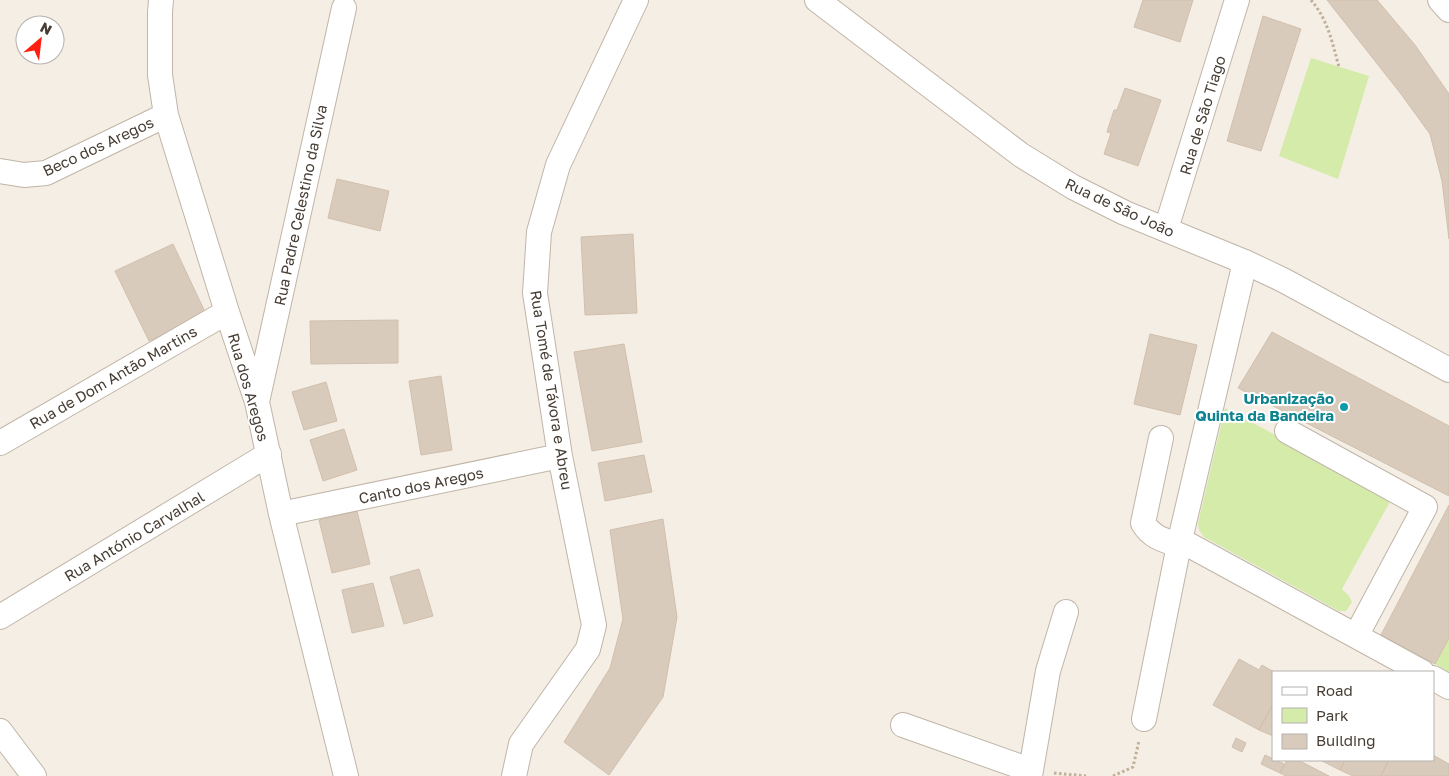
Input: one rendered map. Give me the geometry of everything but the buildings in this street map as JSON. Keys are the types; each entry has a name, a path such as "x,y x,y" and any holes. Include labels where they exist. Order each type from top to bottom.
{"street":[{"name":"Rua dos Aregos","path":"161,0 160,75 166,115 226,312 257,402 281,514 346,776"},
{"name":"Rua Tomé de Távora e Abreu","path":"514,776 521,744 588,649 594,625 560,456 535,293 539,232 558,165 636,0"},
{"name":"Rua de São João","path":"817,0 844,8 1022,155 1073,187 1125,213 1284,280 1449,370"},
{"name":"Rua de São Tiago","path":"1166,229 1237,0"},
{"path":"1440,0 1449,10"},
{"name":"Rua Padre Celestino da Silva","path":"257,402 344,8"},
{"name":"Beco dos Aregos","path":"0,170 24,175 46,173 166,115"},
{"path":"1144,719 1180,542 1245,262"},
{"name":"Rua de Dom Antão Martins","path":"0,443 226,312"},
{"path":"1287,431 1425,507 1356,636"},
{"path":"1161,438 1143,523 1149,533 1158,539 1180,542 1420,671"},
{"name":"Rua António Carvalhal","path":"0,617 269,454"},
{"name":"Canto dos Aregos","path":"281,514 560,456"},
{"path":"903,725 1030,773 1048,671 1066,612"},
{"path":"1434,679 1449,687"},
{"path":"0,731 34,776"}],"path":[{"path":"1311,0 1320,11 1328,26 1339,67"},
{"path":"1114,776 1133,767 1144,719"},
{"path":"1030,773 1086,776"}],"green space":[{"path":"1311,58 1369,76 1338,179 1279,156"},
{"path":"1225,408 1392,498 1342,589 1352,602 1346,611 1339,611 1204,537 1199,530 1198,523"},
{"path":"1449,638 1449,672 1435,664"}],"place":[{"name":"Urbanização Quinta da Bandeira","path":"1344,407"}]}
